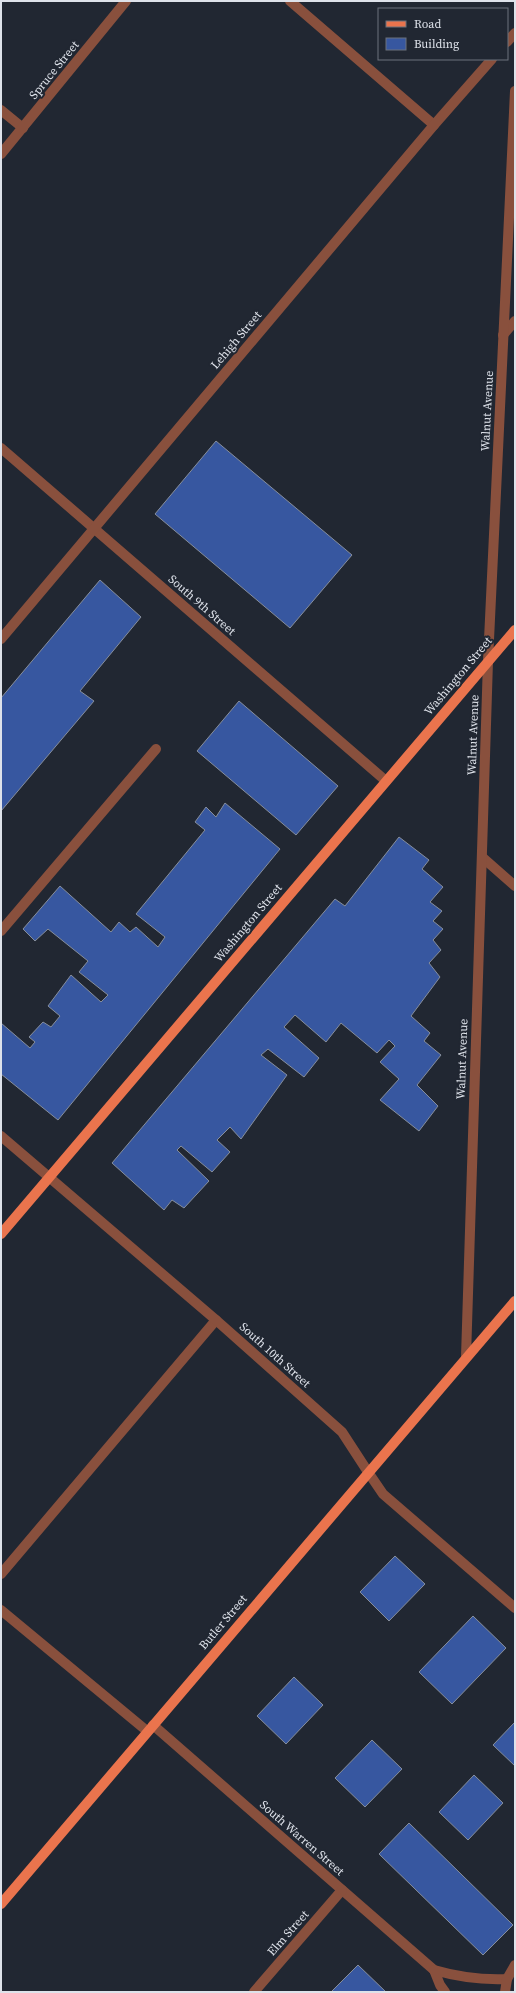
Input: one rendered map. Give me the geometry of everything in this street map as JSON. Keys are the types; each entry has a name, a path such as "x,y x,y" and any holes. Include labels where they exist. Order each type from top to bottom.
{"main road":[{"name":"Washington Street","path":"1,1234 515,630"},
{"name":"Butler Street","path":"1,1904 515,1301"}],"street":[{"name":"Spruce Street","path":"1,154 126,1"},
{"path":"290,1 434,125"},
{"path":"508,41 515,33"},
{"name":"Lehigh Street","path":"1,639 434,125 491,60"},
{"name":"Walnut Avenue","path":"466,1357 488,661 515,91"},
{"path":"1,110 23,128"},
{"path":"503,335 515,321"},
{"name":"South 9th Street","path":"1,448 386,781"},
{"path":"1,930 156,749"},
{"path":"482,857 515,886"},
{"name":"South 10th Street","path":"1,1136 216,1320 342,1432 383,1494 515,1608"},
{"path":"1,1574 216,1320"},
{"name":"South Warren Street","path":"1,1610 150,1728 342,1890 434,1970"},
{"name":"Elm Street","path":"254,1992 342,1890"},
{"path":"505,1992 507,1979 515,1965"},
{"path":"434,1970 457,1977 507,1979"},
{"path":"434,1970 440,1985 445,1992"}],"building":[{"path":"216,441 352,555 290,628 155,514"},
{"path":"100,580 141,617 80,691 94,701 1,811 1,698"},
{"path":"239,701 338,786 296,835 197,751"},
{"path":"225,803 280,849 58,1120 1,1074 1,1023 30,1048 35,1042 29,1037 43,1022 51,1027 60,1016 48,1006 71,975 101,1002 108,995 79,972 88,961 48,929 35,941 23,929 60,886 111,932 119,922 130,932 136,927 158,947 165,937 136,914 205,830 195,822 206,807 216,817"},
{"path":"399,837 429,860 422,869 443,887 430,902 442,911 433,921 443,929 433,940 441,950 429,963 440,977 411,1016 430,1033 424,1041 441,1055 417,1085 438,1106 419,1131 380,1100 399,1079 380,1062 395,1046 389,1040 377,1053 341,1023 326,1042 295,1015 284,1027 319,1058 304,1077 268,1049 261,1055 287,1075 241,1139 230,1127 217,1140 230,1152 212,1172 181,1146 177,1150 209,1181 184,1208 172,1200 164,1210 112,1163 335,899 345,906"},
{"path":"395,1556 425,1584 389,1621 360,1592"},
{"path":"473,1616 506,1648 452,1704 419,1672"},
{"path":"294,1677 323,1705 286,1744 257,1716"},
{"path":"515,1722 515,1766 493,1745"},
{"path":"372,1740 402,1769 365,1807 335,1778"},
{"path":"474,1775 503,1803 468,1840 439,1812"},
{"path":"409,1823 513,1925 483,1955 379,1854"},
{"path":"358,1965 386,1992 331,1992"}]}
